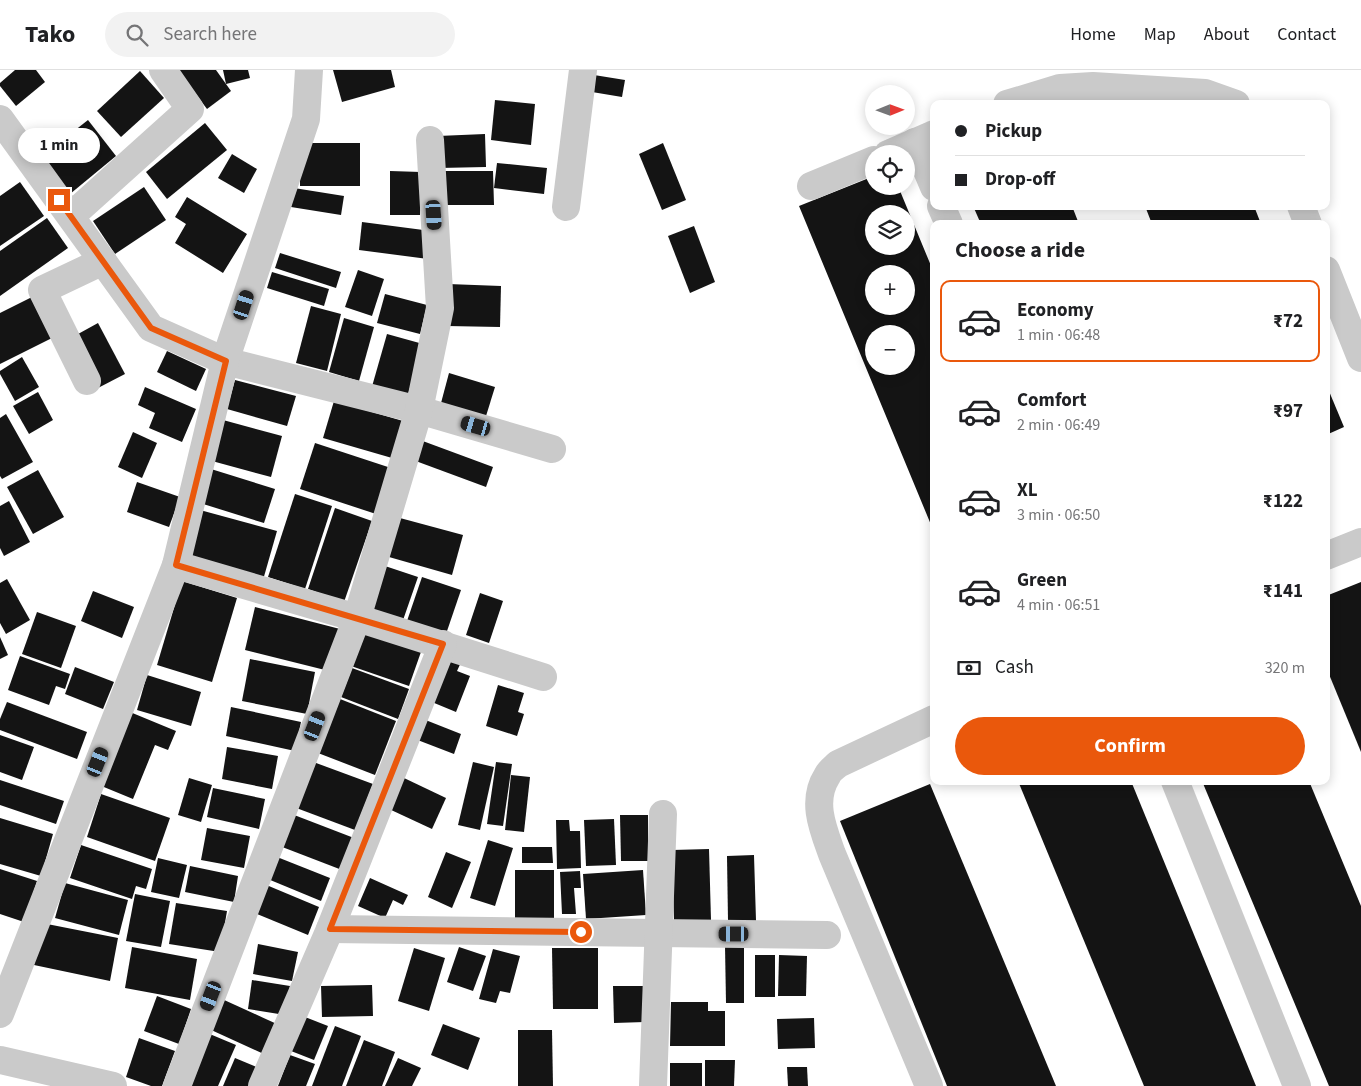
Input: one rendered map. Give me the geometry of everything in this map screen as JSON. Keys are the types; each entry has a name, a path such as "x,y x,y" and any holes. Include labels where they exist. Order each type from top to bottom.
{"street":[{"path":"71,216 190,109 163,70"},
{"path":"0,1014 176,565 226,361 306,119 309,70"},
{"path":"566,207 583,70"},
{"path":"1020,100 1060,88 1093,86 1205,93 1225,100"},
{"path":"0,119 151,328 226,361 419,410 552,449"},
{"path":"908,145 924,138 930,168"},
{"path":"176,1086 357,618 419,410 440,308 430,140"},
{"path":"811,186 865,164"},
{"path":"87,381 42,290 103,261"},
{"path":"1330,280 1361,358"},
{"path":"1330,554 1361,542"},
{"path":"176,565 443,644 543,677"},
{"path":"262,1086 330,929 443,644"},
{"path":"929,1086 832,854 822,826 819,807 820,792 827,776 838,764 930,721"},
{"path":"1177,785 1297,1086"},
{"path":"653,1086 663,814"},
{"path":"330,929 827,934"},
{"path":"0,1060 113,1086"}],"building":[{"path":"15,70 36,70 45,82 16,106 0,86 0,83"},
{"path":"178,70 216,70 231,91 207,109"},
{"path":"223,70 248,70 250,78 226,84"},
{"path":"333,70 391,70 395,87 342,102"},
{"path":"140,71 164,98 121,137 97,111"},
{"path":"594,75 625,80 622,97 592,92"},
{"path":"495,100 535,104 531,145 491,140"},
{"path":"88,120 116,156 70,194 41,157"},
{"path":"205,123 227,150 167,199 146,172"},
{"path":"485,134 486,167 439,168 438,136"},
{"path":"300,143 360,143 360,186 300,186"},
{"path":"663,143 686,200 662,210 639,154"},
{"path":"232,154 257,169 244,193 218,178"},
{"path":"497,163 547,168 544,194 494,188"},
{"path":"390,171 421,172 420,215 390,215"},
{"path":"441,171 493,171 494,205 442,205"},
{"path":"865,180 865,195 902,195 906,205 865,205 865,255 915,255 915,227 930,263 930,522 869,375 915,375 915,325 865,325 865,365 799,206"},
{"path":"20,182 44,216 0,246 0,196"},
{"path":"144,187 166,220 115,254 93,221"},
{"path":"294,188 344,196 341,215 291,207"},
{"path":"187,197 247,234 223,273 175,243 186,224 175,217"},
{"path":"975,210 1074,210 1077,220 979,220"},
{"path":"1147,210 1256,210 1259,220 1150,220"},
{"path":"47,218 68,248 0,296 0,251"},
{"path":"362,222 431,231 428,259 359,250"},
{"path":"694,226 715,282 690,293 668,236"},
{"path":"280,253 341,272 336,288 275,268"},
{"path":"358,270 384,279 372,316 345,307"},
{"path":"272,272 329,289 324,306 267,288"},
{"path":"448,284 501,286 500,327 447,326"},
{"path":"38,294 58,335 0,364 0,313"},
{"path":"385,294 427,305 420,334 377,323"},
{"path":"311,306 341,314 327,371 296,363"},
{"path":"344,318 374,327 359,381 329,372"},
{"path":"98,323 125,374 96,389 69,339"},
{"path":"387,334 423,344 406,401 371,390"},
{"path":"167,351 206,369 196,391 157,372"},
{"path":"22,357 39,387 15,401 0,371"},
{"path":"449,373 495,387 486,416 441,403"},
{"path":"235,380 296,396 287,426 227,409"},
{"path":"145,387 196,409 182,442 149,428 155,413 138,405"},
{"path":"38,392 53,420 29,434 13,406"},
{"path":"1330,394 1344,427 1330,433"},
{"path":"334,401 403,421 392,458 323,438"},
{"path":"6,414 33,462 2,479 0,476 0,418"},
{"path":"223,420 282,436 271,477 212,461"},
{"path":"133,432 157,443 142,478 118,467"},
{"path":"420,440 493,467 486,487 413,460"},
{"path":"315,443 391,468 376,514 300,489"},
{"path":"211,469 275,489 264,523 200,503"},
{"path":"38,470 64,517 33,534 7,487"},
{"path":"137,482 180,497 169,527 127,512"},
{"path":"295,494 332,506 305,589 268,577"},
{"path":"9,501 30,542 4,556 0,548 0,506"},
{"path":"335,508 372,521 344,602 308,589"},
{"path":"200,510 277,531 263,580 186,559"},
{"path":"400,518 463,535 452,575 389,557"},
{"path":"382,565 418,577 402,623 366,610"},
{"path":"422,577 461,590 446,634 407,621"},
{"path":"7,579 30,620 6,634 0,623 0,583"},
{"path":"182,581 237,598 212,682 157,665"},
{"path":"1361,582 1361,752 1330,677 1330,594"},
{"path":"93,591 134,607 122,638 81,621"},
{"path":"480,593 503,601 489,643 466,635"},
{"path":"255,607 340,629 329,671 245,650"},
{"path":"37,612 76,626 61,668 22,654"},
{"path":"364,628 422,649 409,686 351,666"},
{"path":"0,637 8,655 0,659"},
{"path":"446,651 463,658 457,671 470,676 456,712 427,700"},
{"path":"20,656 70,674 65,689 56,686 49,705 8,690"},
{"path":"250,659 315,672 307,714 242,701"},
{"path":"75,667 114,682 103,709 65,694"},
{"path":"352,668 409,689 398,719 341,697"},
{"path":"147,675 201,692 191,726 137,710"},
{"path":"498,685 524,693 518,712 524,714 517,736 486,726"},
{"path":"340,699 396,721 375,775 318,753"},
{"path":"7,702 87,732 77,759 0,730 0,719"},
{"path":"231,707 301,722 295,751 226,736"},
{"path":"130,712 176,731 168,750 155,745 133,799 99,785"},
{"path":"423,719 461,734 454,754 415,739"},
{"path":"0,735 34,747 22,780 0,772"},
{"path":"227,747 278,756 272,789 222,779"},
{"path":"308,760 373,784 355,830 291,806"},
{"path":"473,762 494,767 480,830 458,825"},
{"path":"496,762 512,764 503,826 487,824"},
{"path":"511,775 530,777 524,832 505,830"},
{"path":"189,778 212,785 201,822 178,815"},
{"path":"404,778 446,798 432,829 389,809"},
{"path":"0,780 64,801 56,824 0,805"},
{"path":"930,784 1056,1086 947,1086 840,821"},
{"path":"1020,785 1133,785 1256,1086 1144,1086"},
{"path":"1204,785 1311,785 1361,906 1361,1086 1329,1086"},
{"path":"213,788 265,799 259,829 207,817"},
{"path":"101,794 170,818 155,861 87,837"},
{"path":"289,813 354,838 342,870 277,845"},
{"path":"620,815 648,815 648,861 621,861"},
{"path":"0,818 53,834 41,876 0,864"},
{"path":"614,819 616,865 586,866 584,820"},
{"path":"556,820 569,820 570,831 580,831 581,868 557,869"},
{"path":"207,828 250,836 244,868 201,860"},
{"path":"488,840 513,848 495,906 470,898"},
{"path":"81,845 152,869 146,889 136,886 132,899 70,878"},
{"path":"522,847 552,847 553,863 522,863"},
{"path":"709,849 711,920 674,921 672,850"},
{"path":"446,852 471,862 452,908 428,897"},
{"path":"272,855 330,878 321,901 263,877"},
{"path":"754,855 756,921 728,921 727,856"},
{"path":"158,858 187,865 179,898 151,892"},
{"path":"190,866 238,876 234,902 185,892"},
{"path":"0,869 37,881 24,922 0,914"},
{"path":"515,870 554,870 554,919 515,919"},
{"path":"643,870 646,915 586,919 583,874"},
{"path":"580,871 581,888 574,888 576,914 562,914 560,872"},
{"path":"370,878 408,895 403,905 393,900 385,918 358,906"},
{"path":"65,883 128,900 119,935 55,918"},
{"path":"264,884 319,907 308,935 252,912"},
{"path":"135,894 170,901 161,947 126,941"},
{"path":"176,903 227,911 220,952 169,944"},
{"path":"42,923 118,938 110,981 34,965"},
{"path":"258,944 298,952 292,981 253,974"},
{"path":"725,946 744,946 744,1003 726,1003"},
{"path":"132,947 197,959 190,1000 125,988"},
{"path":"459,947 486,956 473,991 447,982"},
{"path":"414,948 445,958 429,1011 398,1001"},
{"path":"552,948 598,948 598,1009 553,1009"},
{"path":"493,949 520,956 510,993 500,991 496,1003 479,999"},
{"path":"755,955 775,955 775,997 755,997"},
{"path":"779,955 807,956 806,996 778,996"},
{"path":"252,980 290,986 285,1015 248,1009"},
{"path":"372,985 373,1016 322,1017 321,986"},
{"path":"613,986 644,986 645,1022 614,1023"},
{"path":"157,996 191,1009 179,1044 144,1031"},
{"path":"222,999 279,1025 266,1055 209,1029"},
{"path":"671,1002 708,1002 708,1011 725,1011 725,1046 670,1046"},
{"path":"305,1017 328,1026 314,1060 291,1051"},
{"path":"814,1018 815,1048 778,1049 777,1019"},
{"path":"443,1024 480,1038 468,1070 431,1055"},
{"path":"335,1026 361,1036 342,1086 312,1086"},
{"path":"518,1030 552,1030 553,1086 518,1086"},
{"path":"205,1032 236,1045 218,1086 183,1086"},
{"path":"139,1038 175,1051 162,1086 151,1086 126,1077"},
{"path":"364,1040 395,1052 382,1086 346,1086"},
{"path":"290,1055 315,1064 306,1086 278,1086"},
{"path":"235,1058 259,1068 252,1086 223,1086"},
{"path":"398,1058 421,1068 412,1086 385,1086"},
{"path":"705,1060 735,1060 734,1086 705,1086"},
{"path":"670,1063 702,1063 702,1086 670,1086"},
{"path":"787,1067 807,1067 808,1086 788,1086"}],"route":[{"path":"59,200 151,328 226,361 176,565 443,644 330,929 581,932"}]}
